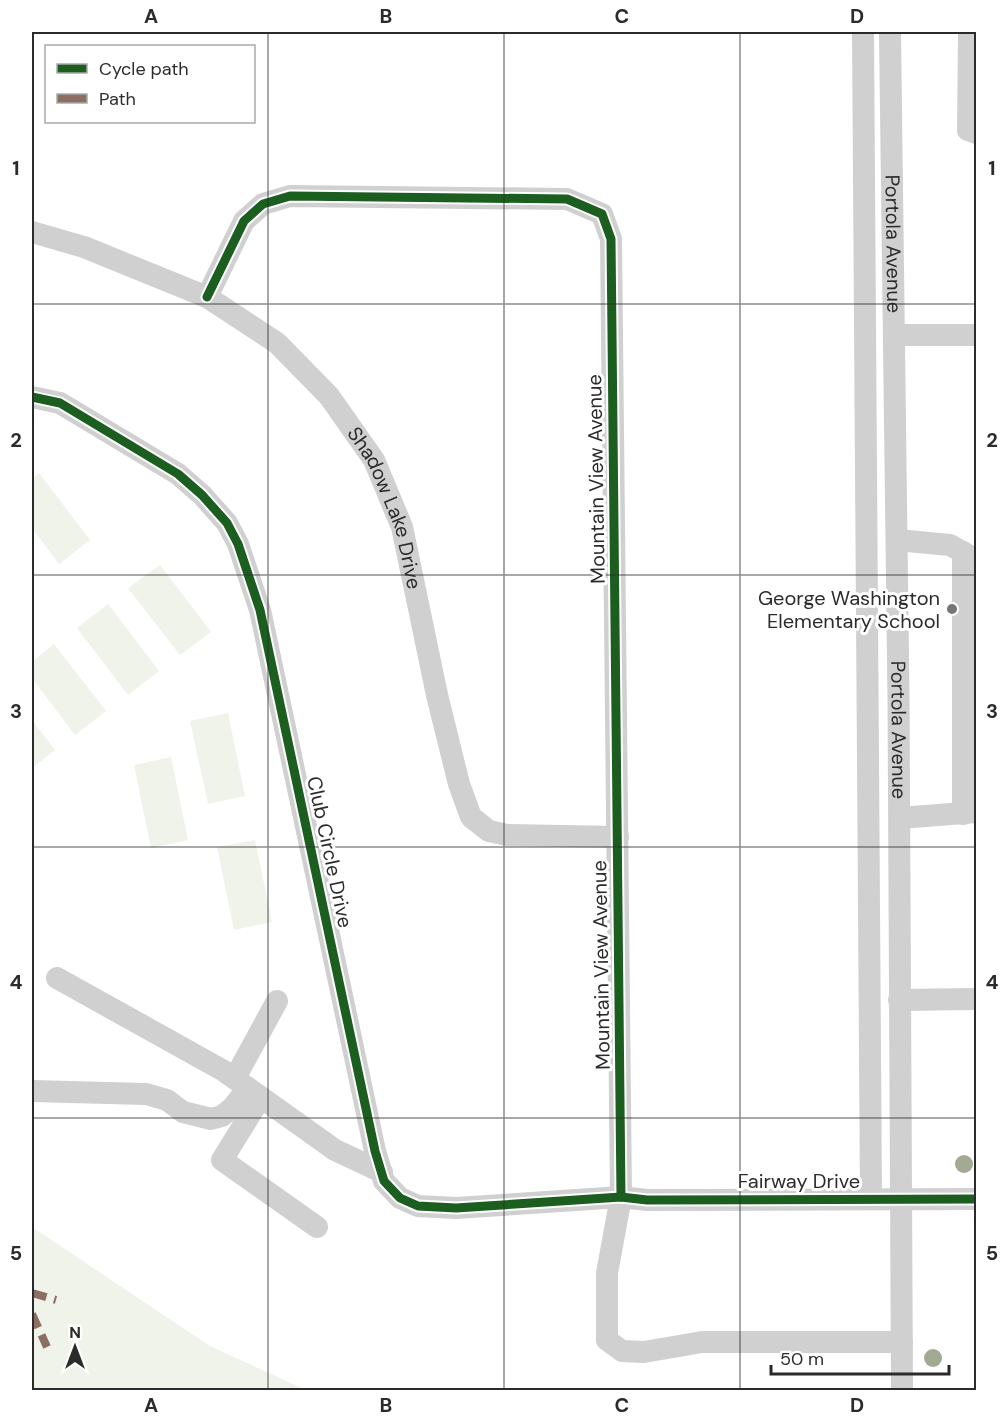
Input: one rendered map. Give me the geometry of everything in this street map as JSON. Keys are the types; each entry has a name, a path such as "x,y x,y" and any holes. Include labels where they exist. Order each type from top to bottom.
{"street":[{"name":"Portola Avenue","path":"863,32 871,1199"},
{"name":"Portola Avenue","path":"890,32 896,335 902,1390"},
{"path":"969,32 968,130 976,133"},
{"name":"Mountain View Avenue","path":"207,297 244,221 263,204 290,196 567,199 602,214 611,239 621,1197 607,1273 607,1340 622,1351 644,1352 702,1342 902,1342"},
{"name":"Shadow Lake Drive","path":"32,232 84,247 207,297 277,343 328,396 374,460 402,527 440,706 459,784 471,817 489,831 507,835 618,837"},
{"path":"896,335 976,335"},
{"name":"Club Circle Drive","path":"32,397 60,403 178,474 202,495 227,523 238,544 260,610 370,1128 384,1181 400,1198 418,1206 456,1208 621,1197"},
{"path":"897,540 950,545 970,556 970,813 900,818"},
{"path":"57,978 248,1088 335,1150 382,1172"},
{"path":"899,1000 976,999"},
{"path":"277,1001 222,1160 317,1227"},
{"path":"32,1091 146,1094 167,1100 183,1112 211,1119 222,1116 232,1108 248,1088"},
{"name":"Fairway Drive","path":"621,1197 646,1200 976,1199"}],"shaded area":[{"path":"39,473 90,540 59,564 32,528 32,479"},
{"path":"160,565 211,632 180,655 128,588"},
{"path":"108,604 159,671 128,695 77,628"},
{"path":"54,644 106,711 75,735 32,678 32,662"},
{"path":"228,713 245,796 208,804 190,721"},
{"path":"32,720 55,750 32,768"},
{"path":"171,757 188,840 151,848 134,765"},
{"path":"255,840 272,922 234,930 217,847"},
{"path":"32,1227 210,1346 306,1390 32,1390"}],"marked path":[{"path":"32,1293 56,1300"},
{"path":"32,1314 47,1347"}],"cycle path":[{"path":"207,297 244,221 263,204 290,196 567,199 602,214 611,239 621,1197"},
{"path":"32,397 60,403 178,474 202,495 227,523 238,544 260,610 375,1151 384,1181 400,1198 418,1206 456,1208 621,1197 647,1200 976,1199"}],"place":[{"name":"George Washington Elementary School","path":"952,609"}]}
